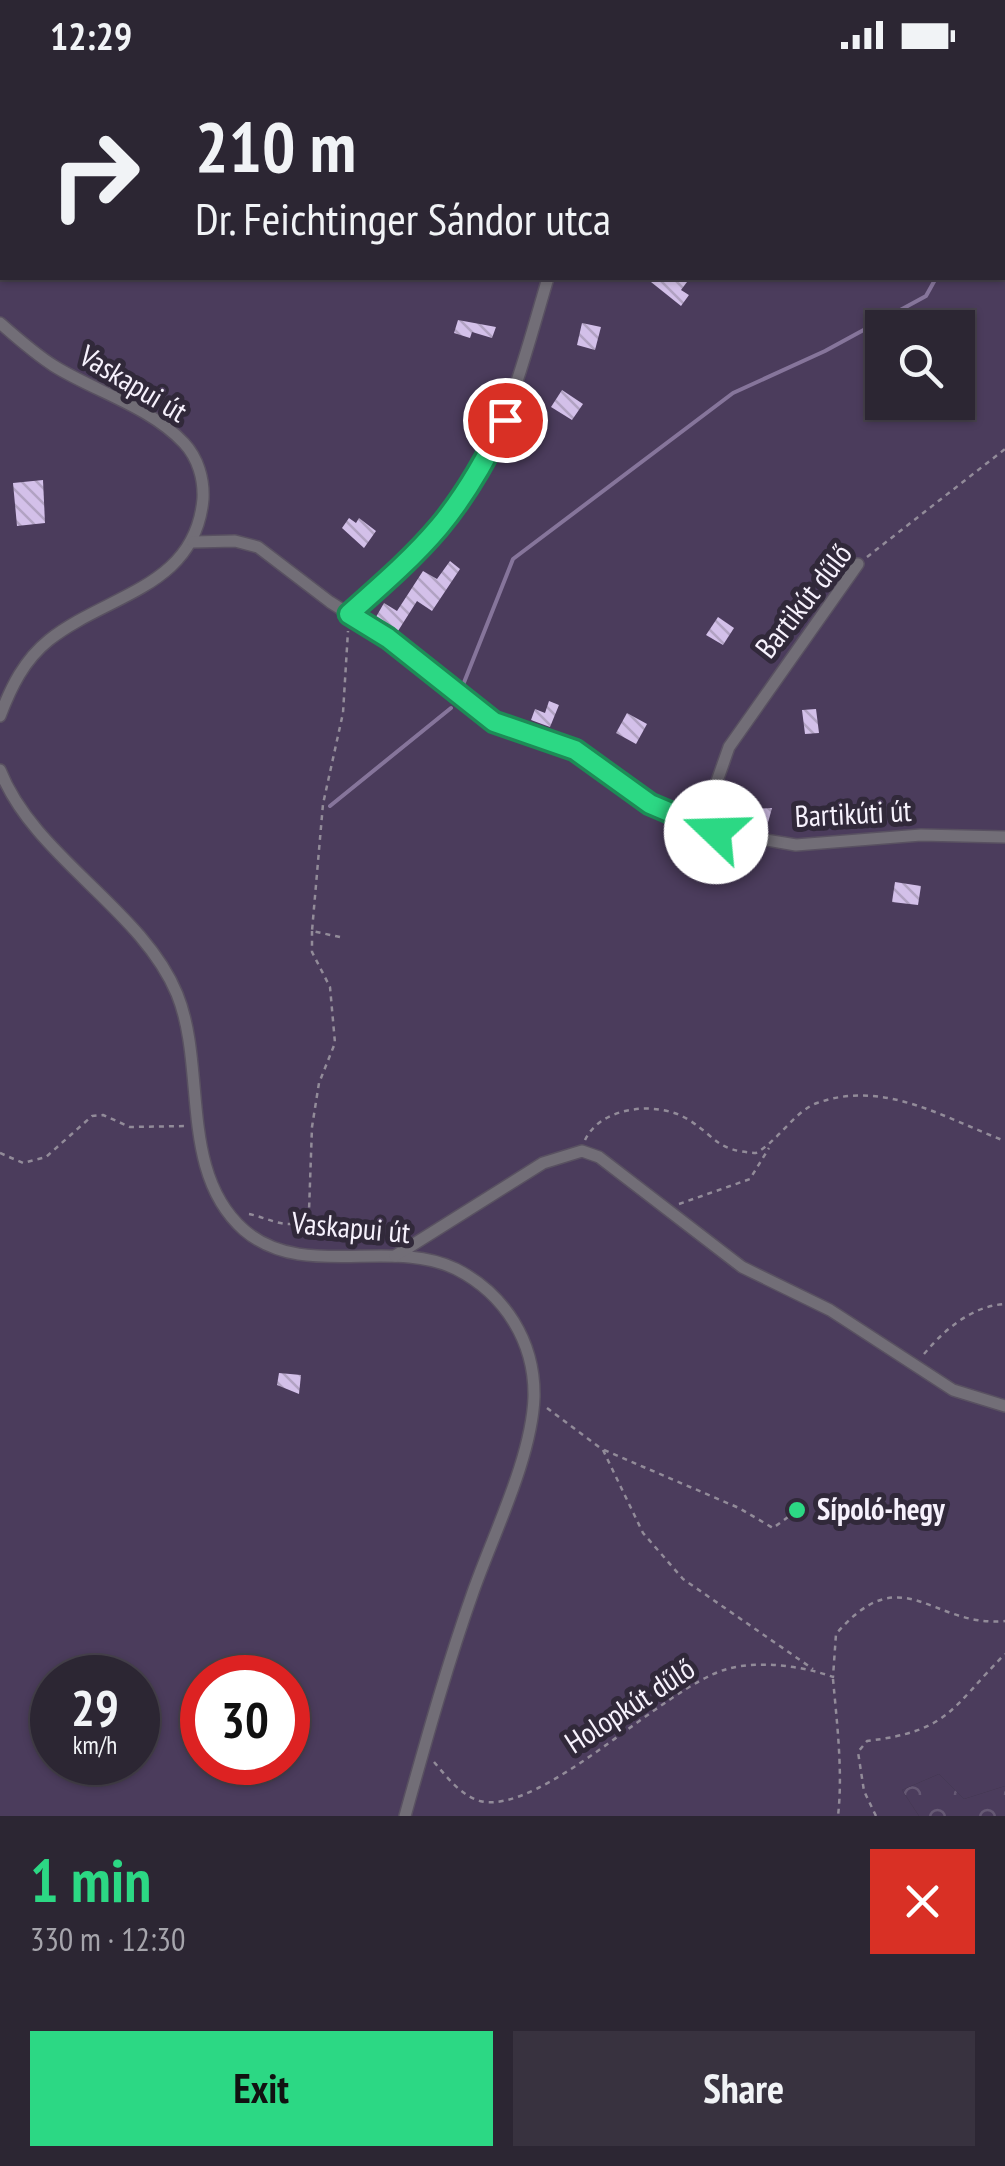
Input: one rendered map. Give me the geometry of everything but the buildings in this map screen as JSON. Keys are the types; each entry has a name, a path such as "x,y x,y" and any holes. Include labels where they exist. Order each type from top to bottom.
{"street":[{"path":"349,614 425,548 480,473 505,420 547,280"},
{"name":"Vaskapui út","path":"0,323 53,365 151,417 186,446 199,466 204,488 193,542"},
{"name":"Bartikúti út","path":"193,542 235,541 258,548 388,638 494,722 575,750 650,804 716,832 796,845 921,835 1005,837"},
{"path":"0,716 14,683 36,652 52,638 163,575 193,542"},
{"name":"Bartikút dűlő","path":"716,832 716,784 729,747 858,564"},
{"name":"Vaskapui út","path":"0,770 26,814 163,966 186,1021 198,1125 216,1190 232,1216 254,1236 287,1252 395,1256 454,1268 486,1288 511,1314 532,1369 534,1398 524,1449 405,1816"},
{"path":"395,1256 543,1163 582,1151 599,1157 742,1267 830,1310 917,1363 953,1390 1005,1406"}],"path":[{"name":"Bartikút dűlő","path":"858,564 1005,449"},
{"path":"232,1216 252,1214 292,1225 304,1220 312,1127 320,1083 335,1043 330,987 312,952 312,930 323,804 343,712 349,614"},
{"path":"312,930 340,937"},
{"path":"582,1151 589,1131 600,1120 642,1108 689,1120 712,1142 756,1153 769,1146 815,1103 859,1095 927,1106 1005,1141"},
{"path":"0,1153 23,1164 46,1157 92,1116 103,1115 130,1127 198,1125"},
{"path":"669,1210 750,1178 769,1146"},
{"path":"917,1363 960,1320 991,1305 1005,1304"},
{"path":"534,1398 603,1450 739,1508 774,1528 794,1512 791,1507"},
{"path":"603,1450 643,1533 682,1579 816,1671"},
{"path":"838,1816 842,1780 833,1718 836,1634 878,1598 903,1596 980,1621 1005,1621"},
{"path":"876,1816 864,1791 858,1752 867,1741 910,1736 935,1724 960,1707 1005,1654"},
{"name":"Holopkút dűlő","path":"424,1749 464,1793 500,1802 553,1780 693,1685 727,1669 760,1665 816,1671 833,1677"}],"green space":[{"path":"0,280 1005,280 1005,1786 964,1799 939,1774 902,1790 919,1816 0,1816"},
{"path":"939,1774 964,1799 1005,1786 1005,1816 919,1816 902,1790"}],"waterway":[{"path":"463,685 513,559 733,393 825,351 926,296 935,280"},
{"path":"330,806 451,708"}],"place":[{"name":"Sípoló-hegy","path":"797,1510"}],"route":[{"path":"505,420 480,473 454,515 425,548 349,614 388,638 494,722 575,750 650,804 716,832"}]}
